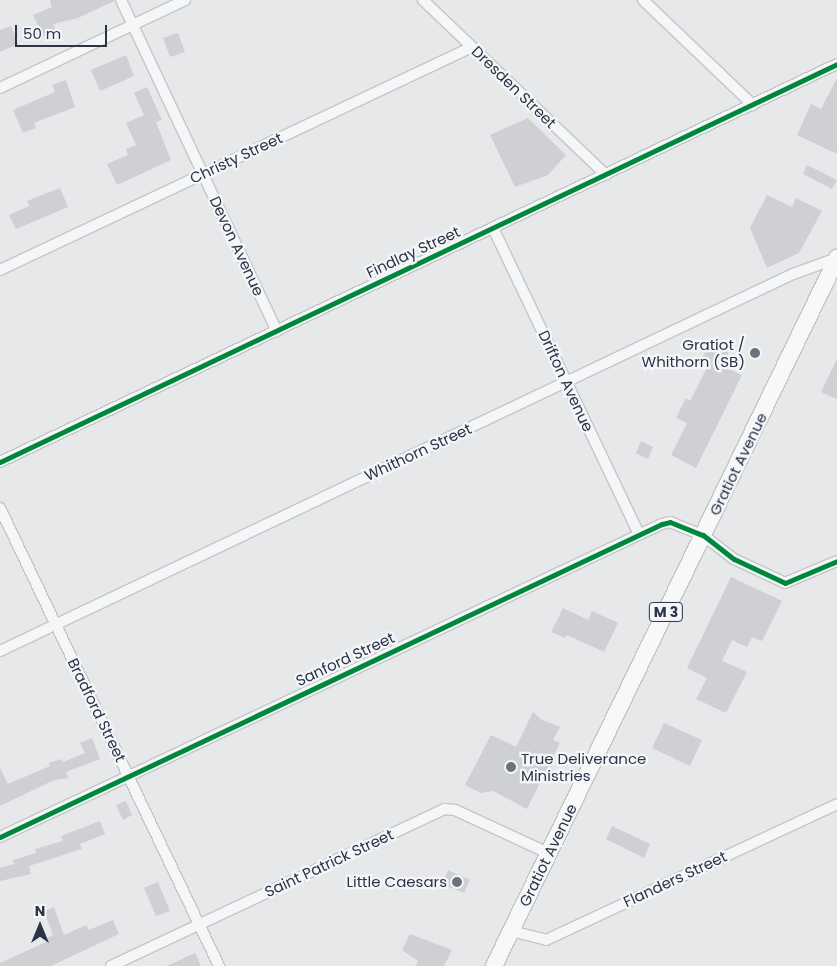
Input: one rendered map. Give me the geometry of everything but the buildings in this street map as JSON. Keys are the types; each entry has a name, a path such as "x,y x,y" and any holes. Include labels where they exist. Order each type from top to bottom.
{"main road":[{"name":"Gratiot Avenue","path":"494,966 837,258"}],"street":[{"name":"Devon Avenue","path":"121,0 277,331"},
{"path":"0,88 185,0"},
{"name":"Dresden Street","path":"423,0 606,175"},
{"path":"643,0 753,105"},
{"name":"Christy Street","path":"0,270 472,47"},
{"name":"Findlay Street","path":"0,462 837,64"},
{"name":"Drifton Avenue","path":"493,228 639,534"},
{"name":"Whithorn Street","path":"0,650 793,274 837,258"},
{"name":"Bradford Street","path":"0,508 218,966"},
{"name":"Sanford Street","path":"0,837 639,534 670,522 703,535 734,559 785,583 837,561"},
{"name":"Flanders Street","path":"511,931 546,940 837,804"},
{"name":"Saint Patrick Street","path":"111,966 444,809 455,810 548,853"}],"cycle path":[{"path":"0,462 837,64"},
{"path":"0,837 662,524 670,522 703,535 734,559 785,583 837,561"}],"place":[{"name":"Gratiot / Whithorn (SB)","path":"755,353"},
{"name":"True Deliverance Ministries","path":"511,767"},
{"name":"Little Caesars","path":"457,882"}]}
